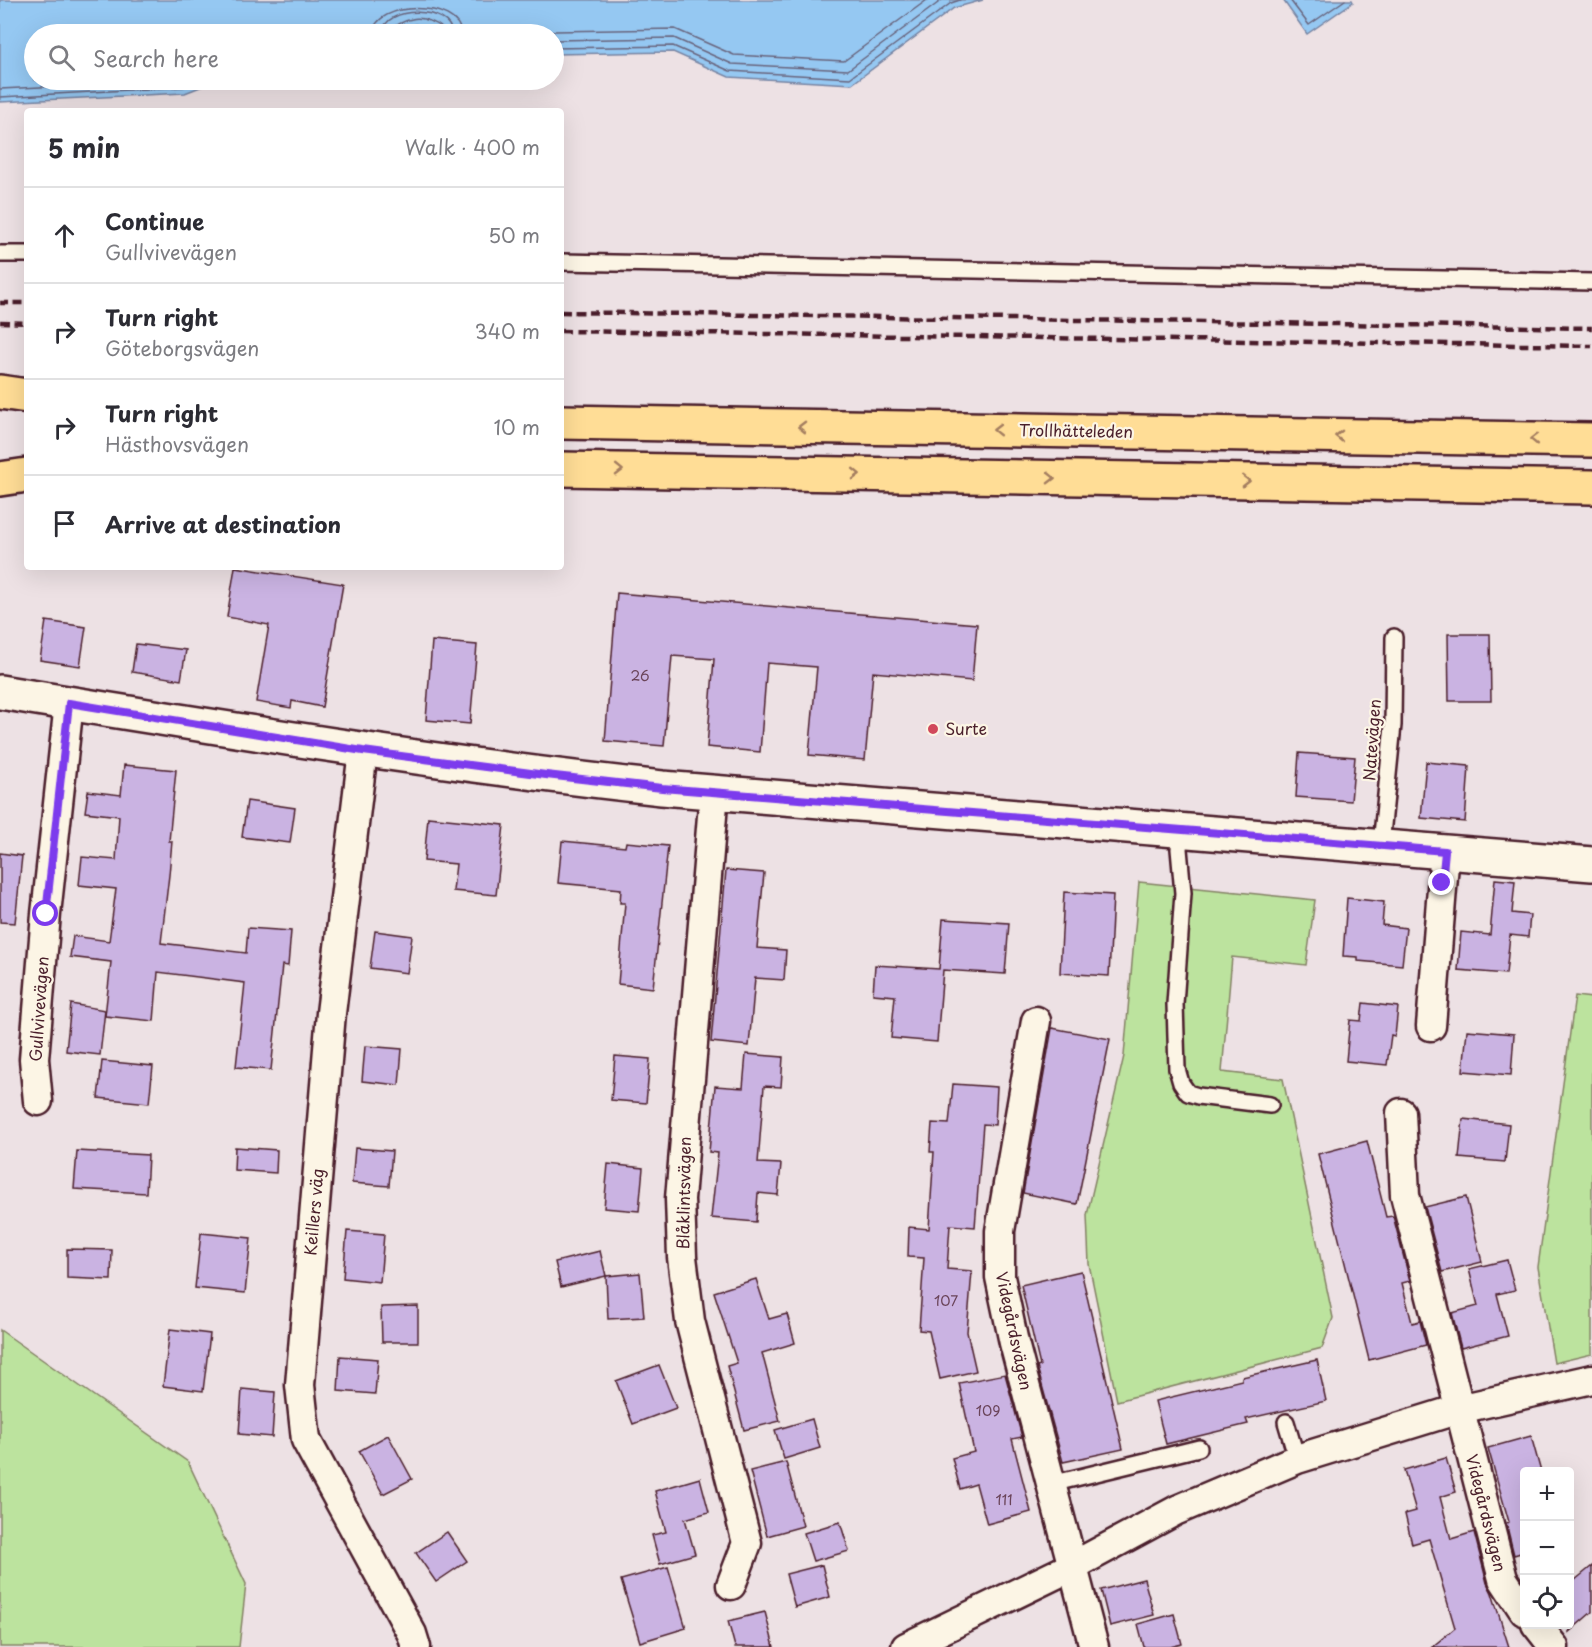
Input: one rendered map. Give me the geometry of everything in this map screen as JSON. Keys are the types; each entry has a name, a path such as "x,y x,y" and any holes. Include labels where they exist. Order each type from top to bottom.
{"highway":[{"path":"0,392 24,396"},
{"path":"0,414 24,414"},
{"name":"Trollhätteleden","path":"564,422 1592,440"},
{"path":"0,461 24,461"},
{"path":"564,469 1592,487"},
{"path":"0,479 24,475"}],"street":[{"path":"0,692 363,751 546,775 714,792 1592,864"},
{"name":"Gullvivevägen","path":"38,1101 34,1059 46,914 69,703"},
{"name":"Keillers väg","path":"363,751 331,1012 300,1385 306,1440 412,1634 416,1647"},
{"name":"Blåklintsvägen","path":"714,792 680,1199 682,1257 690,1321 747,1543 732,1586"},
{"path":"1431,1026 1445,851"},
{"name":"Videgårdsvägen","path":"1036,1021 1000,1231 1000,1277 1014,1343 1094,1647"},
{"name":"Videgårdsvägen","path":"1401,1113 1405,1195 1503,1579 1520,1605"},
{"path":"906,1647 1073,1566 1177,1510 1297,1459 1460,1409 1592,1379"},
{"path":"1540,1629 1554,1647"}],"lane":[{"path":"0,254 24,254"},
{"path":"564,262 1592,282"},
{"name":"Natevägen","path":"1381,846 1393,725 1394,637"},
{"path":"1180,830 1179,849 1183,893 1175,1004 1177,1069 1181,1083 1188,1093 1198,1096 1270,1105"},
{"path":"1286,1422 1297,1459"},
{"path":"1051,1484 1199,1448"}],"green space":[{"path":"1139,882 1315,900 1306,965 1232,957 1222,1072 1283,1079 1333,1318 1322,1348 1117,1401 1089,1264 1087,1215 1124,1056"},
{"path":"1575,996 1592,998 1592,1354 1554,1363 1538,1267"},
{"path":"0,1330 188,1462 246,1584 239,1647 0,1647"}],"water":[{"path":"0,0 983,0 954,8 852,84 729,77 673,52 564,54 564,24 24,24 24,90 193,90 185,93 0,102"},
{"path":"1283,0 1352,0 1353,2 1307,34"}],"building":[{"path":"235,570 254,570 343,584 322,707 292,701 291,708 256,702 269,625 227,617"},
{"path":"617,593 977,624 972,681 873,672 865,760 809,755 817,667 767,663 760,752 707,747 714,659 672,656 664,746 605,741"},
{"path":"46,621 86,627 80,666 40,660"},
{"path":"1448,634 1490,634 1491,701 1449,701"},
{"path":"432,641 477,645 470,724 426,720"},
{"path":"136,644 186,650 181,680 132,672"},
{"path":"1299,753 1355,757 1351,801 1296,797"},
{"path":"1426,762 1469,766 1465,822 1421,818"},
{"path":"124,765 176,770 169,841 172,841 161,943 246,953 248,928 291,931 288,966 282,965 271,1070 236,1067 245,983 158,972 154,1021 105,1016 111,962 70,957 73,936 109,941 116,889 79,885 82,857 116,860 119,816 85,812 88,791 121,795"},
{"path":"247,801 295,808 290,843 242,837"},
{"path":"428,817 504,825 496,895 453,891 456,864 424,861"},
{"path":"562,841 625,847 626,842 668,846 653,988 618,984 625,903 620,903 621,889 558,883"},
{"path":"0,853 22,856 15,923 0,922"},
{"path":"726,870 764,873 757,948 786,950 784,980 755,978 749,1046 711,1042"},
{"path":"1495,879 1515,881 1512,913 1530,915 1528,937 1510,935 1506,974 1458,970 1461,932 1490,935"},
{"path":"1064,892 1113,895 1109,976 1060,973"},
{"path":"1347,898 1384,902 1382,925 1406,928 1402,965 1358,961 1358,957 1343,956"},
{"path":"943,919 1009,923 1005,974 943,970 937,1042 891,1038 895,996 873,994 875,965 939,969"},
{"path":"375,931 412,936 407,973 370,968"},
{"path":"1363,1003 1398,1007 1395,1036 1391,1035 1387,1065 1346,1061 1350,1020 1361,1021"},
{"path":"71,1004 105,1010 100,1055 66,1051"},
{"path":"1052,1028 1110,1039 1077,1204 1023,1193"},
{"path":"1467,1030 1514,1034 1511,1075 1463,1071"},
{"path":"365,1046 402,1049 399,1085 362,1081"},
{"path":"746,1054 783,1057 781,1087 764,1086 758,1163 781,1164 778,1195 758,1193 756,1222 711,1218 718,1153 709,1152 715,1086 743,1088"},
{"path":"615,1056 650,1059 646,1103 611,1100"},
{"path":"102,1061 153,1066 149,1103 98,1098"},
{"path":"953,1084 997,1087 995,1125 983,1124 975,1227 950,1225 947,1269 972,1271 967,1332 976,1371 940,1379 929,1331 919,1330 924,1258 908,1257 909,1227 929,1229 934,1152 930,1152 932,1123 949,1124"},
{"path":"1463,1119 1509,1124 1505,1162 1459,1158"},
{"path":"1367,1141 1386,1217 1393,1216 1410,1281 1402,1283 1412,1323 1420,1321 1426,1345 1369,1360 1318,1154"},
{"path":"235,1147 277,1150 276,1173 234,1170"},
{"path":"355,1148 392,1151 389,1186 352,1183"},
{"path":"77,1151 148,1155 146,1193 74,1189"},
{"path":"608,1164 643,1168 639,1211 604,1208"},
{"path":"1466,1197 1482,1262 1442,1272 1425,1207"},
{"path":"347,1231 384,1234 380,1282 343,1278"},
{"path":"201,1233 251,1238 245,1293 195,1288"},
{"path":"67,1249 112,1250 111,1280 67,1278"},
{"path":"600,1251 606,1276 561,1287 555,1262"},
{"path":"1507,1260 1515,1290 1497,1294 1508,1336 1461,1348 1452,1313 1478,1306 1469,1269"},
{"path":"1081,1271 1123,1449 1063,1462 1037,1367 1040,1366 1021,1285"},
{"path":"640,1273 644,1317 608,1319 606,1276"},
{"path":"756,1279 769,1319 787,1314 795,1343 762,1353 780,1421 744,1430 727,1366 737,1363 714,1292"},
{"path":"418,1306 418,1342 382,1342 381,1307"},
{"path":"170,1329 210,1334 203,1391 163,1386"},
{"path":"340,1356 378,1359 375,1394 338,1391"},
{"path":"1317,1360 1326,1401 1246,1419 1248,1424 1166,1444 1155,1401 1242,1380 1242,1377"},
{"path":"659,1365 676,1408 633,1424 616,1381"},
{"path":"1005,1374 1022,1437 1012,1439 1031,1512 987,1524 976,1484 960,1489 952,1458 974,1452 959,1383"},
{"path":"242,1389 275,1392 272,1437 239,1434"},
{"path":"812,1419 820,1448 784,1459 775,1430"},
{"path":"388,1435 412,1479 383,1494 359,1451"},
{"path":"1531,1436 1540,1467 1520,1467 1520,1553 1514,1555 1506,1523 1509,1522 1488,1448"},
{"path":"1446,1458 1456,1492 1440,1497 1451,1539 1474,1532 1487,1583 1509,1647 1432,1647 1455,1628 1429,1539 1412,1544 1405,1514 1416,1511 1404,1470"},
{"path":"786,1462 803,1526 767,1536 750,1471"},
{"path":"700,1478 709,1512 685,1519 695,1554 660,1564 652,1535 666,1532 655,1491"},
{"path":"840,1522 849,1551 813,1561 804,1533"},
{"path":"447,1532 467,1561 436,1582 416,1553"},
{"path":"822,1565 830,1597 795,1607 786,1574"},
{"path":"1592,1566 1592,1612 1574,1628 1574,1581"},
{"path":"668,1567 686,1628 640,1642 621,1580"},
{"path":"1144,1579 1154,1615 1110,1626 1101,1590"},
{"path":"765,1612 774,1647 735,1647 728,1621"},
{"path":"1174,1614 1182,1644 1170,1647 1144,1647 1138,1624"}],"railway":[{"path":"0,303 24,303"},
{"path":"564,312 1592,328"},
{"path":"0,322 24,323"},
{"path":"564,331 1592,346"}],"place":[{"name":"Surte","path":"933,729"}],"route":[{"path":"46,914 65,723 69,703 363,751 662,788 1445,851 1442,883"}]}
